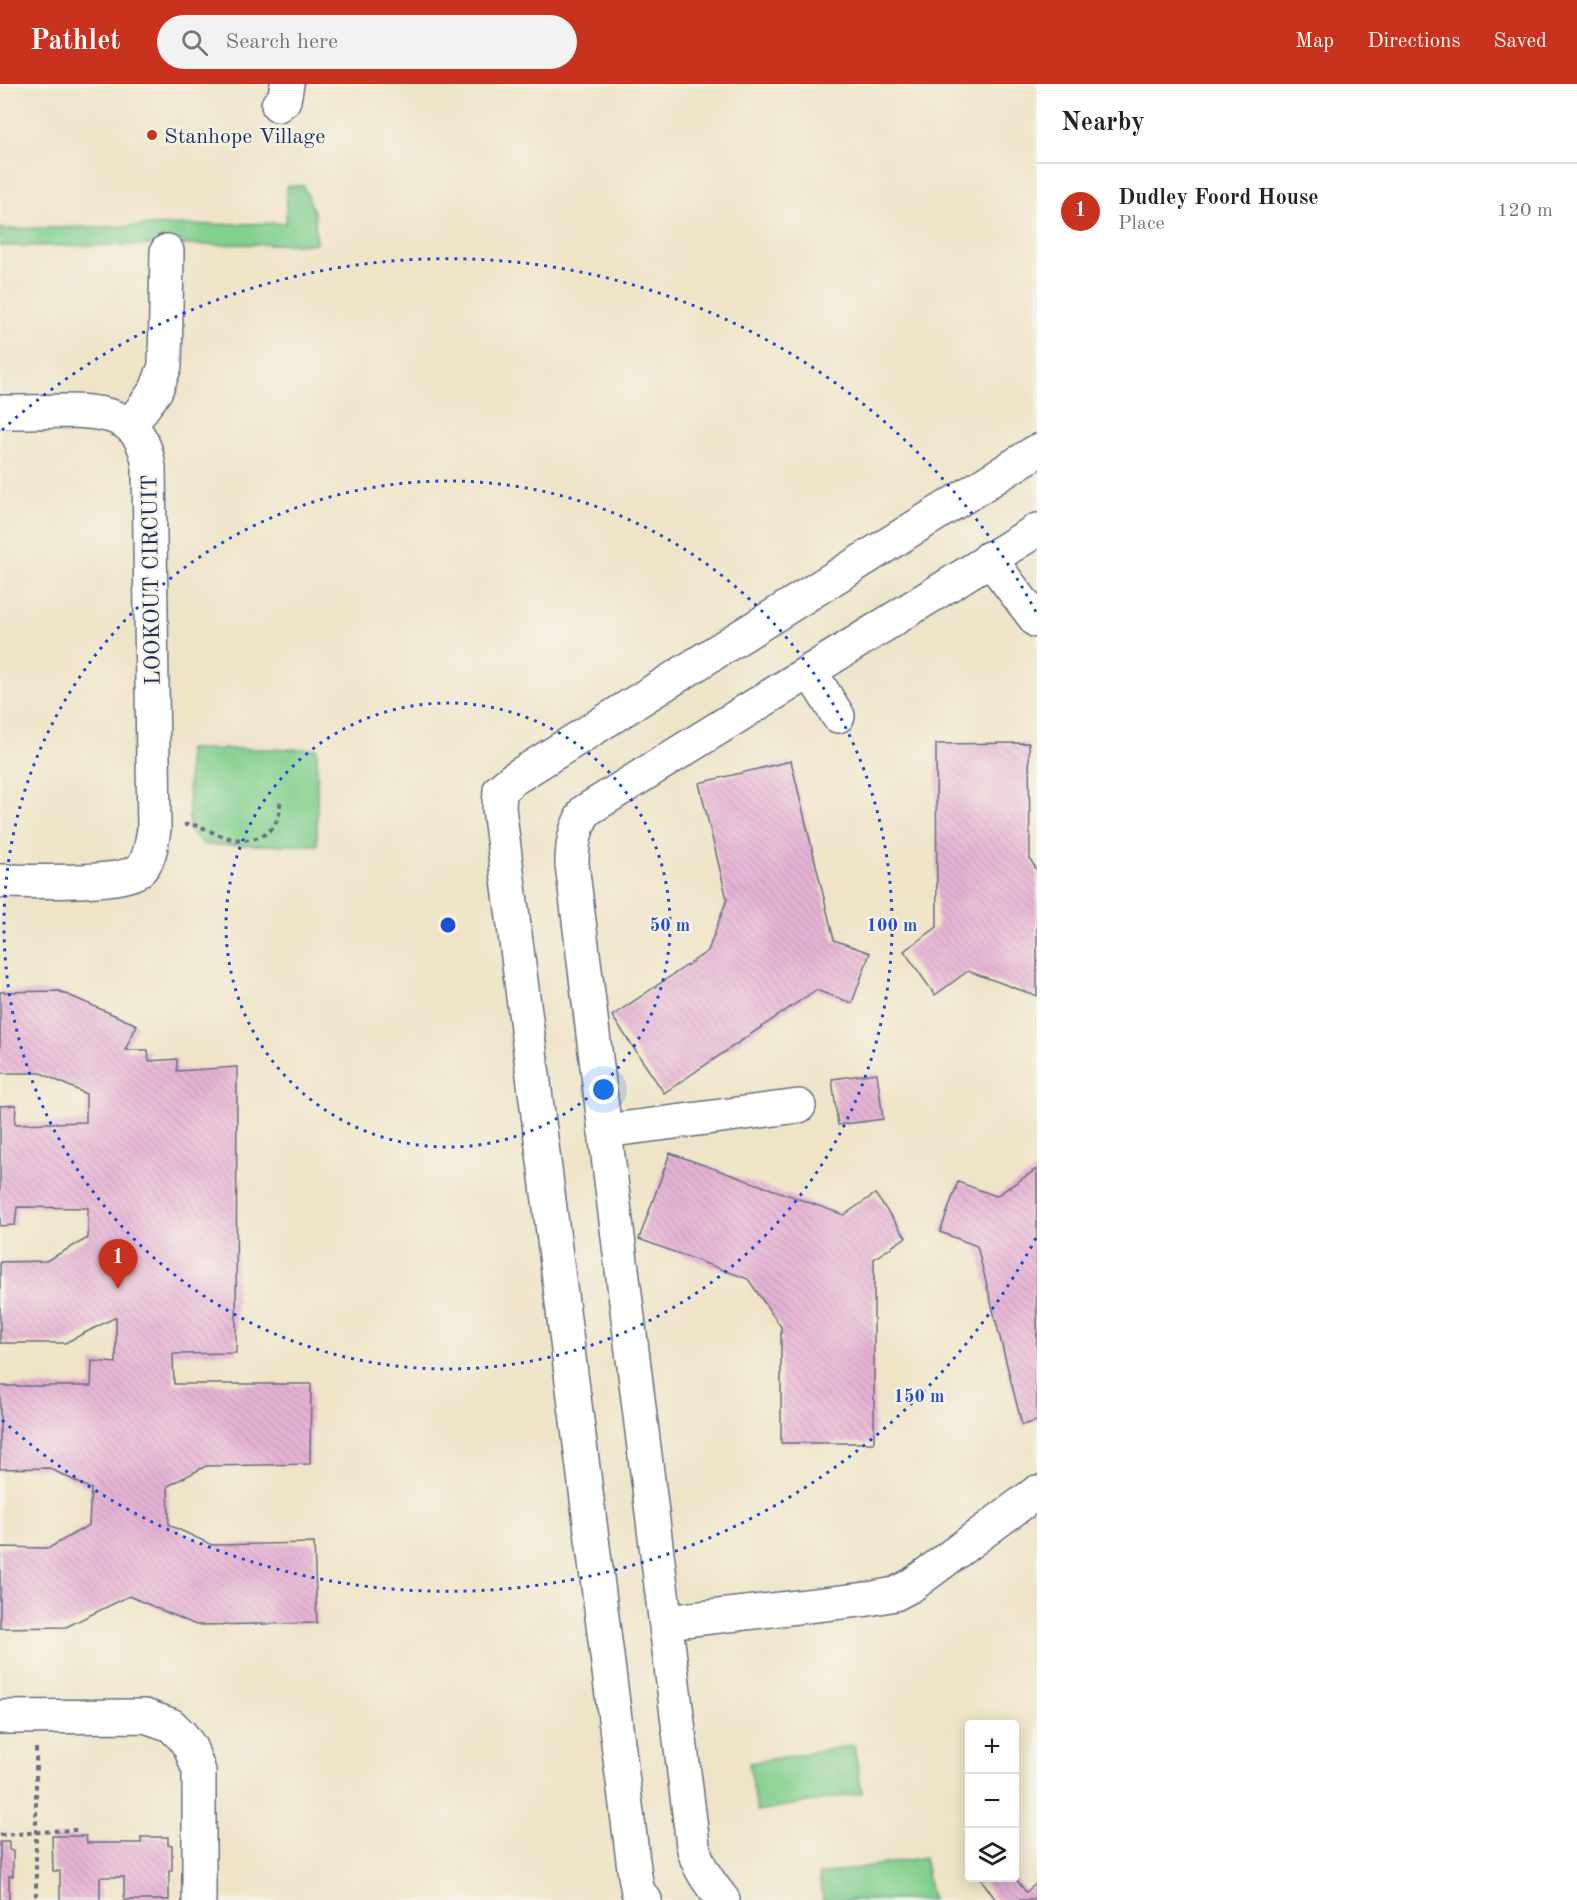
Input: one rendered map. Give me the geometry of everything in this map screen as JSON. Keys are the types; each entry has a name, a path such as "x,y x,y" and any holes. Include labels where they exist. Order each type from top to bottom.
{"street":[{"path":"0,412 99,412 130,426 156,390 165,366 167,251"},
{"name":"LOOKOUT CIRCUIT","path":"0,881 105,880 140,870 147,857 154,828 149,467 142,441 136,430 130,426"},
{"path":"645,1900 638,1892 635,1876 499,808 500,790 513,779 1037,451"},
{"path":"723,1900 703,1873 696,1860 693,1845 572,864 572,844 576,826 585,811 1037,530"},
{"path":"989,558 1037,621"},
{"path":"810,671 838,716"},
{"path":"605,1131 799,1106"},
{"path":"666,1622 895,1594 912,1586 1037,1492"},
{"path":"0,1717 145,1716 171,1725 190,1748 199,1770 199,1900"}],"path":[{"path":"183,825 199,825 233,839 266,835 278,821 281,810 280,800"},
{"path":"36,1737 36,1900"},
{"path":"0,1835 78,1830"}],"green space":[{"path":"287,186 304,186 315,215 316,244 0,246 0,229 286,223"},
{"path":"188,749 317,749 317,845 204,845 189,831"},
{"path":"854,1745 862,1793 757,1811 749,1763"},
{"path":"924,1857 932,1900 823,1900 819,1875"}],"building":[{"path":"1029,743 1030,859 1037,870 1037,996 968,971 935,995 904,951 937,927 936,744"},
{"path":"791,761 834,940 870,953 852,1003 816,990 664,1093 612,1016 708,951 727,899 699,783"},
{"path":"59,991 137,1025 125,1050 148,1050 149,1061 177,1059 177,1071 237,1067 236,1353 173,1354 174,1384 311,1384 310,1464 206,1466 168,1486 169,1525 212,1545 314,1543 317,1623 196,1625 129,1596 66,1627 0,1628 0,1547 49,1548 89,1525 91,1489 49,1468 0,1469 0,1386 91,1386 92,1361 116,1363 116,1317 65,1343 0,1343 0,1262 46,1261 88,1238 88,1208 17,1207 15,1225 0,1226 0,1106 16,1105 15,1124 86,1122 86,1094 41,1073 0,1073 0,992"},
{"path":"877,1073 883,1119 838,1125 832,1079"},
{"path":"670,1153 844,1215 875,1194 906,1237 874,1259 874,1443 781,1443 781,1327 748,1279 639,1239"},
{"path":"1037,1169 1037,1421 1022,1425 977,1246 940,1232 958,1182 996,1196"},
{"path":"52,1836 86,1836 87,1843 141,1843 141,1837 168,1837 168,1845 172,1845 169,1900 124,1900 124,1877 100,1877 100,1900 60,1900 60,1871 53,1871"},
{"path":"0,1842 9,1842 9,1850 13,1851 13,1876 9,1876 9,1900 0,1900"},
{"path":"983,1882 1018,1882 1026,1892 1037,1883 1037,1900 996,1900"}],"place":[{"name":"Stanhope Village","path":"152,135"},
{"name":"Dudley Foord House","path":"118,1289"}]}
